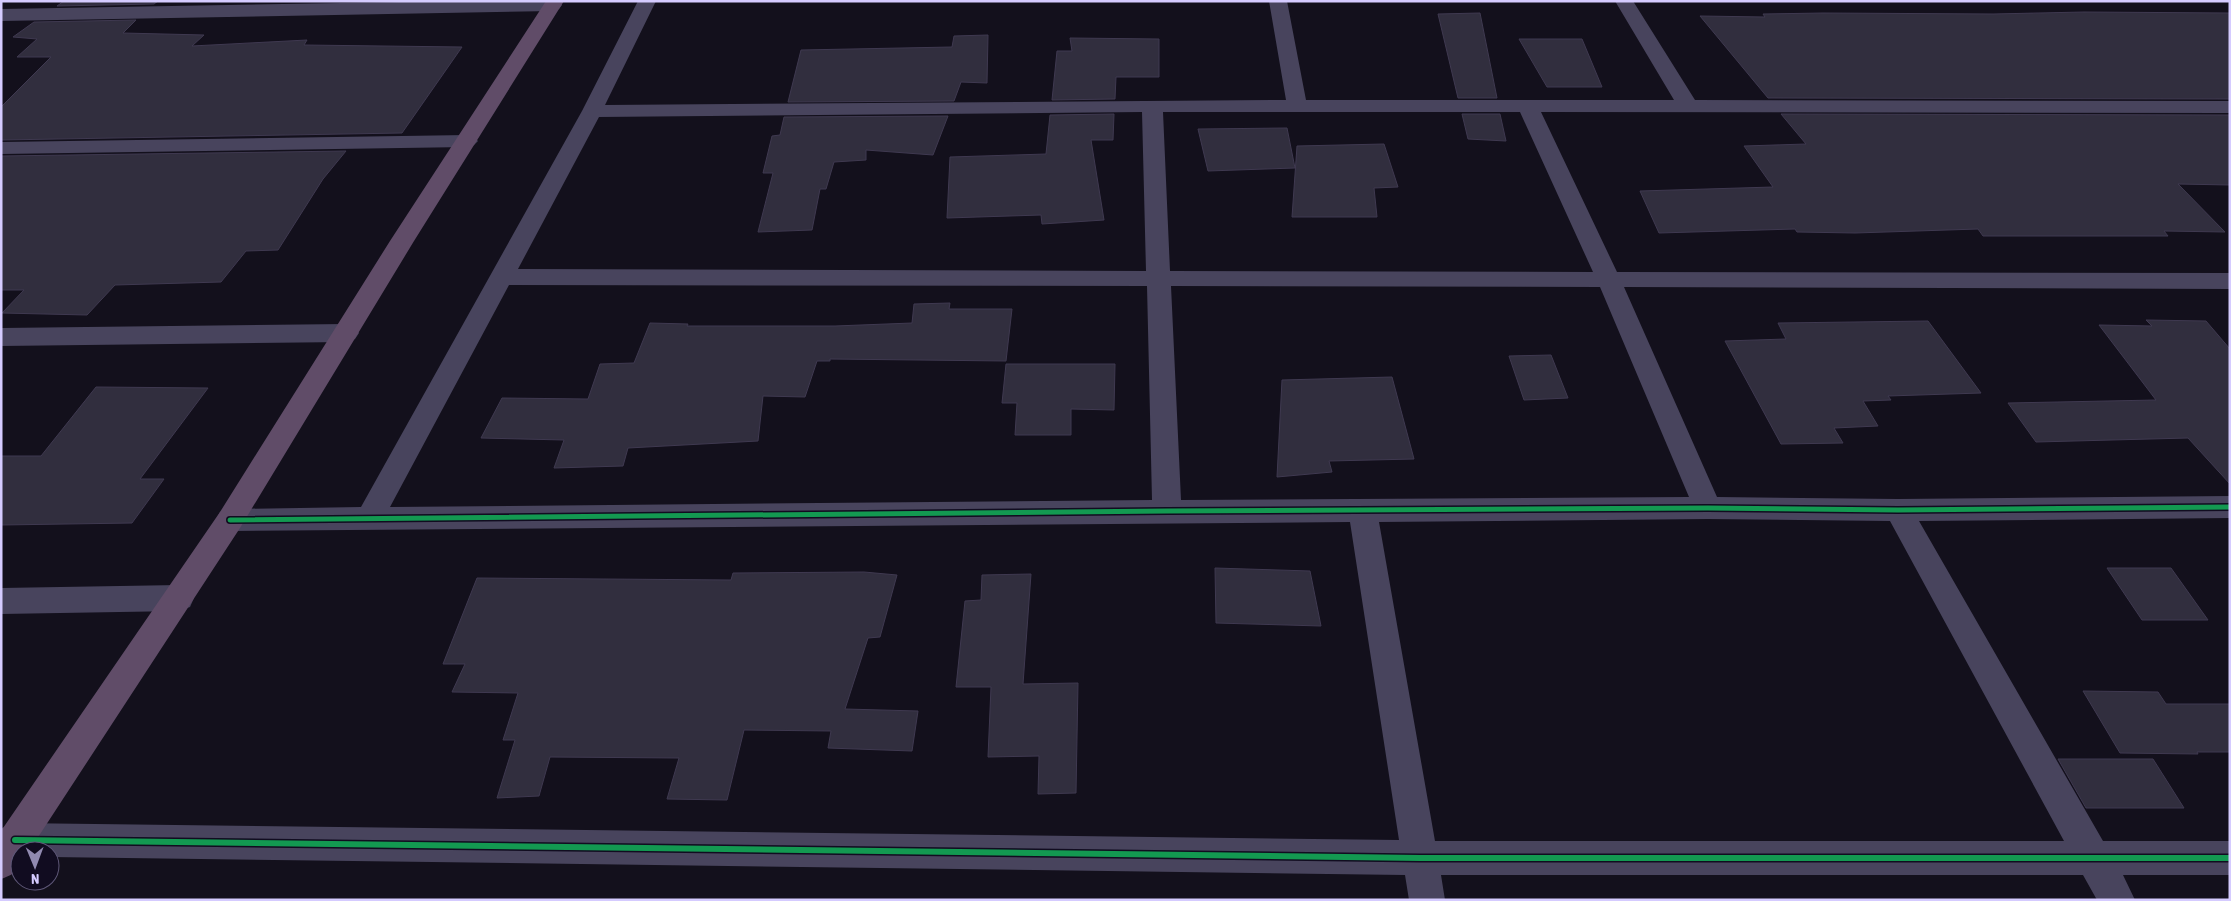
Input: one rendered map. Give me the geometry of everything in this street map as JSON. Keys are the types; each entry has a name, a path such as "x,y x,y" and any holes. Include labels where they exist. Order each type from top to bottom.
{"highway":[{"path":"8,851 230,520 346,332 554,3"}],"street":[{"path":"370,518 592,111 647,1"},
{"path":"1278,1 1297,106"},
{"path":"1624,1 1689,108"},
{"path":"1,15 554,3"},
{"path":"592,111 1152,106 2227,110"},
{"path":"1152,106 1167,511"},
{"path":"1528,107 1609,281 1708,508"},
{"path":"1,148 466,141"},
{"path":"500,277 2230,281"},
{"path":"1,337 346,332"},
{"path":"230,520 1167,511 1708,508 1898,510 2230,507"},
{"path":"1898,510 2117,900"},
{"path":"1363,511 1427,900"},
{"path":"1,601 178,598"},
{"path":"8,851 1420,858 2230,858"}],"building":[{"path":"64,1 158,1 154,4 57,6"},
{"path":"2084,12 2230,13 2230,99 1768,98 1700,16 1765,17 1763,14 1823,13 1993,14"},
{"path":"1480,13 1497,98 1458,98 1438,14"},
{"path":"136,20 123,33 204,35 192,46 307,40 304,45 462,47 402,133 1,140 1,107 51,57 17,57 37,39 13,37 34,22"},
{"path":"988,35 987,83 961,82 954,101 788,102 801,50 952,47 954,36"},
{"path":"1070,38 1159,39 1159,77 1116,77 1115,99 1052,100 1057,51 1072,51"},
{"path":"1519,39 1582,39 1602,87 1547,87"},
{"path":"1114,114 1113,140 1091,140 1104,220 1042,224 1041,215 947,218 950,157 1046,154 1050,115"},
{"path":"1462,114 1500,114 1506,141 1468,139"},
{"path":"1781,114 2230,115 2230,185 2178,184 2225,232 2164,231 2168,236 1983,236 1978,229 1855,233 1797,232 1795,229 1659,233 1640,191 1773,187 1744,146 1806,144"},
{"path":"948,116 933,155 866,150 866,160 834,162 826,189 820,189 812,230 758,232 773,173 763,173 772,136 780,135 784,117"},
{"path":"1287,128 1295,168 1208,171 1198,129"},
{"path":"1384,144 1398,187 1374,188 1377,217 1292,217 1297,146"},
{"path":"346,151 323,179 278,250 246,251 221,282 115,285 87,315 2,313 24,290 1,290 1,156"},
{"path":"950,303 949,309 1012,309 1006,361 830,359 830,361 817,361 805,397 763,396 758,441 628,448 623,466 554,468 564,440 481,438 502,398 588,399 600,364 634,363 650,323 688,324 687,326 835,326 912,323 914,304"},
{"path":"2146,320 2206,321 2230,349 2230,484 2188,438 2036,442 2008,403 2156,400 2099,325 2152,326"},
{"path":"1928,321 1981,393 1888,396 1891,400 1863,401 1878,426 1834,428 1843,443 1781,444 1725,341 1786,339 1778,323"},
{"path":"1551,355 1568,398 1524,400 1509,356"},
{"path":"1006,364 1115,364 1114,410 1071,409 1071,435 1015,435 1017,403 1002,403"},
{"path":"1392,377 1414,459 1329,461 1332,472 1277,477 1282,380"},
{"path":"96,387 208,388 140,479 164,479 132,523 1,525 1,456 41,456"},
{"path":"1215,568 1310,571 1321,626 1216,623"},
{"path":"2107,568 2171,568 2208,620 2142,620"},
{"path":"864,572 897,575 880,637 868,638 845,709 918,711 912,751 828,748 831,731 744,730 727,800 667,799 679,758 550,757 539,796 497,798 515,740 503,740 518,693 452,692 465,664 443,664 477,578 731,580 733,573"},
{"path":"1031,574 1023,684 1078,683 1076,793 1038,794 1039,756 988,757 991,687 956,687 965,601 981,600 982,575"},
{"path":"2083,691 2158,692 2166,704 2230,704 2230,752 2197,752 2198,754 2120,753"},
{"path":"2058,759 2153,759 2184,808 2086,808"}],"cycle path":[{"path":"230,520 1167,511 1708,508 1898,510 2230,507"},
{"path":"15,840 1420,858 2230,858"}]}
